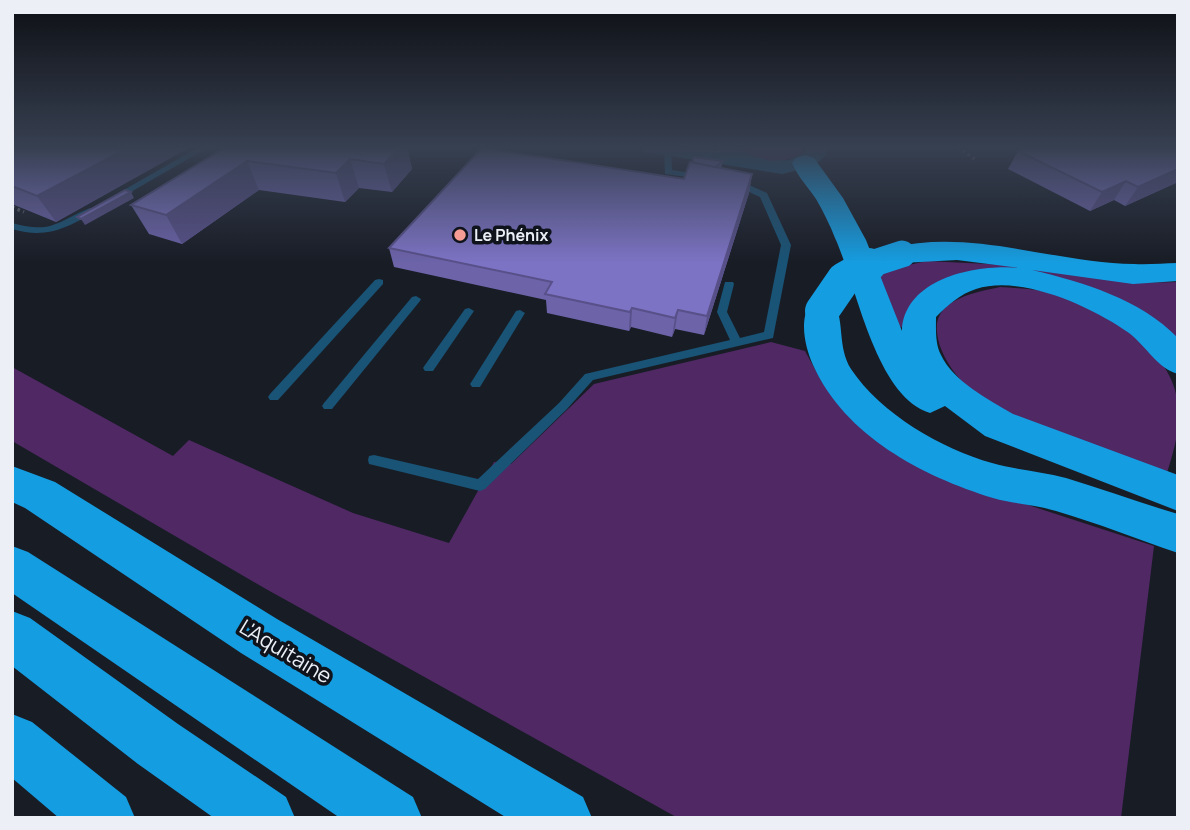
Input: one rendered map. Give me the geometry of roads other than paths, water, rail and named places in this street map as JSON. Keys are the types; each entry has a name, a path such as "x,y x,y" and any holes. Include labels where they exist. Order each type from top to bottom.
{"highway":[{"path":"805,186 807,195 839,246 858,320 871,357 892,389 933,426 963,448 1036,488"},
{"path":"817,186 828,198 853,242 893,355 918,387 958,423 1019,452 1178,504"},
{"path":"1178,272 1133,274 957,251 902,254 859,268 842,279 830,293 822,312 825,353 836,377 878,420 921,449 995,482 1036,488 1178,534"},
{"path":"1178,362 1159,339 1116,310 1090,297 1032,280 979,278 943,291 920,314 920,341 924,358 976,411 999,425 1178,493"},
{"name":"L'Aquitaine","path":"12,483 40,495 259,636 562,818"},
{"path":"12,567 392,818"},
{"path":"12,635 158,744 265,818"},
{"path":"12,742 105,818"}],"lane":[{"path":"108,201 135,186"},
{"path":"374,460 480,485 563,406 589,377 769,335 786,245 764,195 748,186"},
{"path":"12,226 44,233 60,228 96,208"},
{"path":"274,397 379,282"},
{"path":"729,284 722,312 736,342"},
{"path":"328,406 415,299"},
{"path":"429,368 469,311"},
{"path":"476,384 520,313"}],"place":[{"name":"Le Phénix","path":"460,235"}]}
